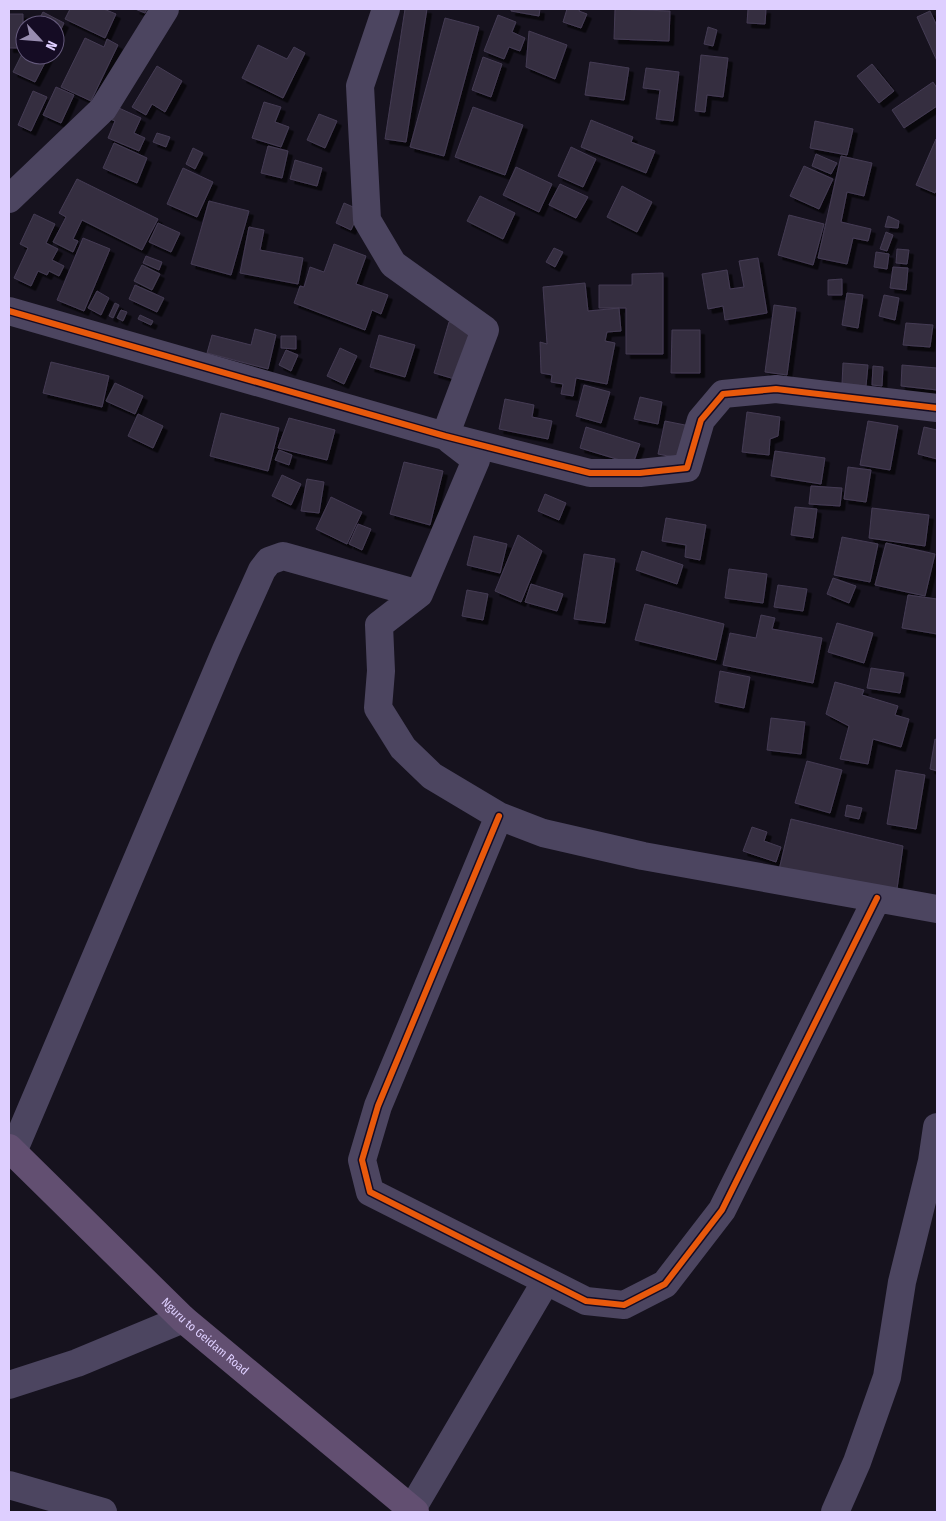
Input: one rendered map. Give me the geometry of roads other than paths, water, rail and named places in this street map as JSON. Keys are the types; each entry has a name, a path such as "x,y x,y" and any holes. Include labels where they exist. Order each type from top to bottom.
{"main road":[{"name":"Nguru to Geidam Road","path":"16,1161 183,1319 413,1511"}],"street":[{"path":"9,199 103,109 165,9"},
{"path":"386,9 360,86 367,220 393,264 485,330 445,436"},
{"path":"9,311 445,436 590,473 640,473 687,468 701,420 723,394 776,389 937,408"},
{"path":"445,436 476,460 419,594 379,625 381,671 378,708 403,748 432,776 499,816 543,833 643,856 877,898 937,906"},
{"path":"16,1161 226,650 262,570 269,561 283,556 419,594"},
{"path":"499,816 378,1106 362,1160 370,1192 586,1302 624,1305 665,1284 722,1210 877,898"},
{"path":"835,1512 857,1462 887,1377 902,1282 932,1161 937,1127"},
{"path":"413,1511 546,1281"},
{"path":"9,1385 77,1363 183,1319"},
{"path":"9,1485 103,1512"}]}
